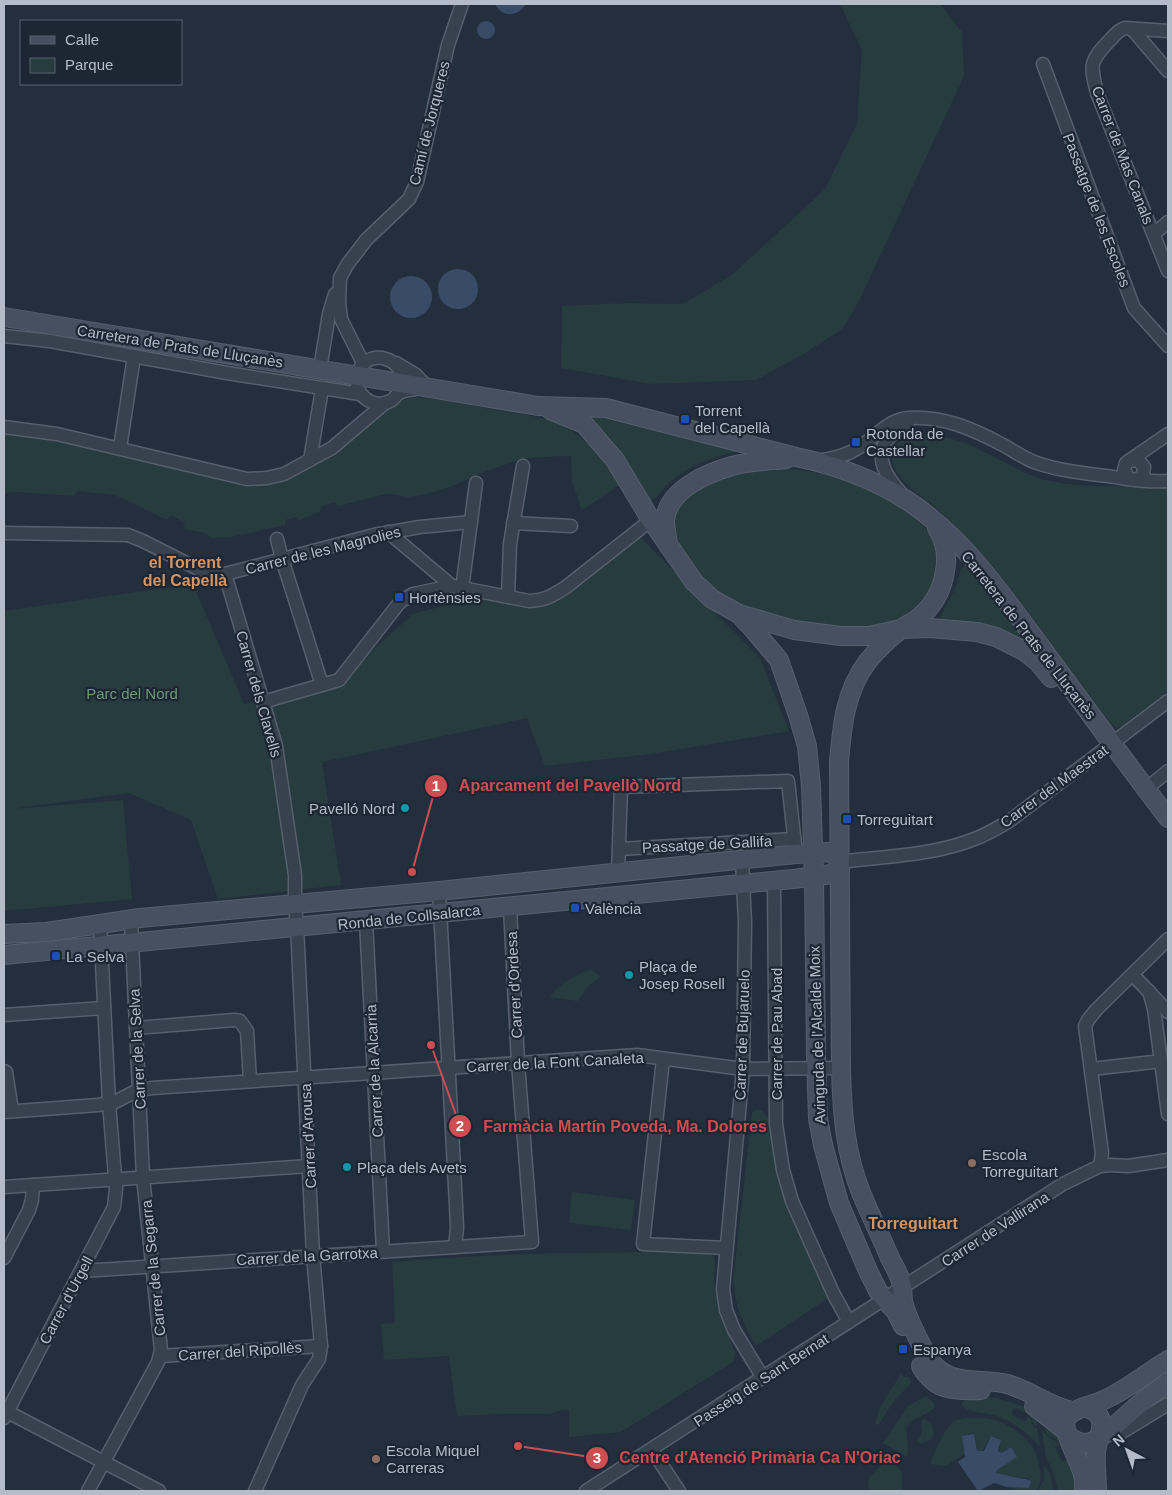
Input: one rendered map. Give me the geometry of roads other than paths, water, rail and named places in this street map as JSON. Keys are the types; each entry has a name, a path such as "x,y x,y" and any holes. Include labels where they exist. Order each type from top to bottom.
{"street":[{"name":"Camí de Jorqueres","path":"320,369 329,314 340,278 347,265 366,240 409,198 417,182 448,45 462,4"},
{"path":"1132,29 1168,31"},
{"path":"1132,29 1168,71"},
{"name":"Carrer de Mas Canals","path":"1132,29 1120,30 1096,53 1092,62 1093,74 1098,93 1168,271"},
{"name":"Passatge de les Escoles","path":"1043,64 1134,308 1168,346"},
{"path":"1154,234 1168,222"},
{"name":"Camí de Jorqueres","path":"340,278 339,303 341,319 360,369"},
{"path":"4,306 8,319"},
{"name":"Carretera de Prats de Lluçanès","path":"8,319 320,369 360,369 400,388 427,387 538,406 606,408 796,458 818,462 871,480 910,502 933,521 950,536 996,587 1168,818"},
{"name":"Carretera de Prats de Lluçanès","path":"4,336 50,340 322,389 360,394 370,402 385,403"},
{"path":"349,337 364,349 390,360 416,375 427,387"},
{"path":"120,448 134,356"},
{"name":"Carretera de Prats de Lluçanès","path":"360,369 377,357 390,360"},
{"path":"4,427 57,434 247,479 267,478 284,474 332,448 385,403 393,399 400,388 402,375 399,367 390,360"},
{"path":"360,369 356,385 360,394"},
{"path":"310,460 322,389"},
{"name":"Carretera de Prats de Lluçanès","path":"538,406 584,424 614,460 668,547 694,582 712,599 739,614 794,630 841,636 869,636 901,629 930,628 977,632 996,637 1014,645 1037,661 1088,719 1101,730"},
{"path":"818,462 847,454 895,422 903,419 918,419 950,421 967,427 1036,462 1081,473 1132,480 1168,481"},
{"path":"910,502 891,482 886,473 882,451 890,436 897,429 918,419"},
{"path":"1132,480 1124,470 1128,462 1164,438"},
{"path":"1132,480 1143,476 1144,465 1164,438"},
{"name":"Carretera de Prats de Lluçanès","path":"668,547 665,521 668,508 675,497 687,487 713,472 734,465 796,458"},
{"path":"1081,473 1116,467 1135,460 1168,476"},
{"path":"508,597 513,523 523,466"},
{"path":"457,588 471,522 476,483"},
{"path":"263,702 340,680 400,602 413,594 457,588 529,601 542,600 552,596 650,520"},
{"name":"Carretera de Prats de Lluçanès","path":"901,629 916,620 930,608 940,592 944,579 947,560 946,547 943,537 933,521"},
{"name":"Carrer de les Magnolies","path":"4,533 128,535 202,571 225,574 388,532 471,522"},
{"path":"513,523 571,526"},
{"path":"388,532 457,588"},
{"path":"277,539 322,685"},
{"name":"Carrer dels Clavells","path":"225,574 276,746 295,875 294,904 297,927"},
{"path":"739,614 753,628 778,660 786,679 807,746 812,808 801,849"},
{"name":"Avinguda de l'Alcalde Moix","path":"901,629 868,661 854,682 846,704 842,727 839,762 841,1068 842,1109 850,1158 862,1194 902,1287 903,1303 907,1314 931,1362 936,1368 946,1374 964,1379 1006,1384 1022,1389 1056,1408 1079,1409"},
{"name":"Carrer del Maestrat","path":"840,863 927,852 956,846 978,838 1008,822 1168,701"},
{"path":"1146,789 1168,771"},
{"path":"618,873 621,787 788,781 801,849"},
{"name":"Avinguda de l'Alcalde Moix","path":"801,849 814,876 818,1119 834,1186 866,1266 878,1291 896,1312 922,1367 932,1380 952,1390 981,1390 1010,1395 1035,1407 1067,1433"},
{"name":"Ronda de Collsalarca","path":"4,934 48,932 100,923 742,861 801,849 829,852 840,863 832,874 774,881 4,955"},
{"name":"Passatge de Gallifa","path":"619,850 801,849"},
{"name":"Carrer de Bujaruelo","path":"742,861 745,922 743,1069 723,1289 726,1310 734,1330 764,1378"},
{"path":"558,880 560,902"},
{"name":"Carrer de Pau Abad","path":"774,881 776,1124 783,1170 808,1237 834,1295 849,1322"},
{"path":"439,891 457,1228 455,1247"},
{"name":"Carrer d'Ordesa","path":"510,907 518,1063 532,1242"},
{"name":"Carrer de la Selva","path":"131,920 143,1177"},
{"name":"Carrer de la Alcarria","path":"366,921 383,1251"},
{"name":"Carrer de la Selva","path":"100,923 109,1103 115,1179"},
{"name":"Carrer d'Arousa","path":"297,927 313,1255 320,1346"},
{"path":"1100,1166 1102,1153 1085,1026 1088,1020 1168,939"},
{"path":"1133,974 1168,1012"},
{"path":"1149,991 1154,1009 1162,1060 1168,1114"},
{"path":"4,1015 104,1008"},
{"path":"136,1028 240,1021 247,1031 250,1081"},
{"name":"Carrer de la Font Canaleta","path":"8,1111 109,1103 152,1088 637,1054 743,1069 841,1068"},
{"path":"663,1059 643,1244 726,1248"},
{"path":"1091,1069 1162,1060"},
{"path":"4,1071 6,1072 8,1111"},
{"name":"Carrer de Vallirana","path":"884,1299 1063,1184 1100,1166 1128,1166 1168,1160"},
{"path":"4,1187 309,1166"},
{"name":"Carrer de la Segarra","path":"88,1491 160,1356 161,1335 143,1177"},
{"name":"Carrer d'Urgell","path":"5,1413 114,1207 115,1179"},
{"path":"4,1258 29,1210 33,1185"},
{"name":"Carrer de la Garrotxa","path":"82,1270 532,1242"},
{"name":"Passeig de Sant Bernat","path":"586,1491 884,1299"},
{"path":"255,1491 302,1385 319,1359 320,1346"},
{"name":"Carrer del Ripollès","path":"160,1356 320,1346"},
{"path":"1084,1491 1084,1477 1067,1433 1066,1418 1079,1409 1111,1397 1168,1360"},
{"path":"1067,1433 1079,1442 1088,1443 1119,1422 1168,1382"},
{"path":"1079,1409 1091,1409 1100,1417 1102,1424 1096,1452 1097,1491"},
{"path":"1100,1436 1122,1432 1165,1411"},
{"path":"5,1413 159,1491"},
{"path":"652,1450 679,1491"}],"water":[{"path":"495,4 526,4 515,13 506,14 498,9"},
{"path":"486,21 492,24 495,30 492,36 486,39 480,36 477,30 480,24"},
{"path":"462,269 469,272 475,278 478,289 477,297 469,306 462,309 454,309 447,306 439,297 438,285 441,278 450,270"},
{"path":"411,276 426,282 432,297 426,312 411,318 396,312 390,297 396,282"},
{"path":"974,1434 977,1451 984,1451 991,1436 1001,1440 999,1452 1002,1453 1011,1447 1017,1457 997,1470 996,1473 1029,1480 1031,1481 1029,1488 1007,1487 994,1483 978,1491 958,1462 965,1457 962,1436"}],"place":[{"name":"Torrent del Capellà","path":"685,419"},
{"name":"Rotonda de Castellar","path":"856,442"},
{"name":"Hortènsies","path":"399,597"},
{"name":"Pavelló Nord","path":"405,808"},
{"name":"Torreguitart","path":"847,819"},
{"name":"Aparcament del Pavellò Nord","path":"412,872"},
{"name":"València","path":"575,908"},
{"name":"La Selva","path":"56,956"},
{"name":"Plaça de Josep Rosell","path":"629,975"},
{"name":"Farmàcia Martín Poveda, Ma. Dolores","path":"431,1045"},
{"name":"Escola Torreguitart","path":"972,1163"},
{"name":"Plaça dels Avets","path":"347,1167"},
{"name":"Espanya","path":"903,1349"},
{"name":"Centre d'Atenció Primària Ca N'Oriac","path":"518,1446"},
{"name":"Escola Miquel Carreras","path":"376,1459"}],"district":[{"name":"el Torrent del Capellà","path":"185,571"},
{"name":"Torreguitart","path":"913,1223"}],"park label":[{"name":"Parc del Nord","path":"132,693"}]}
